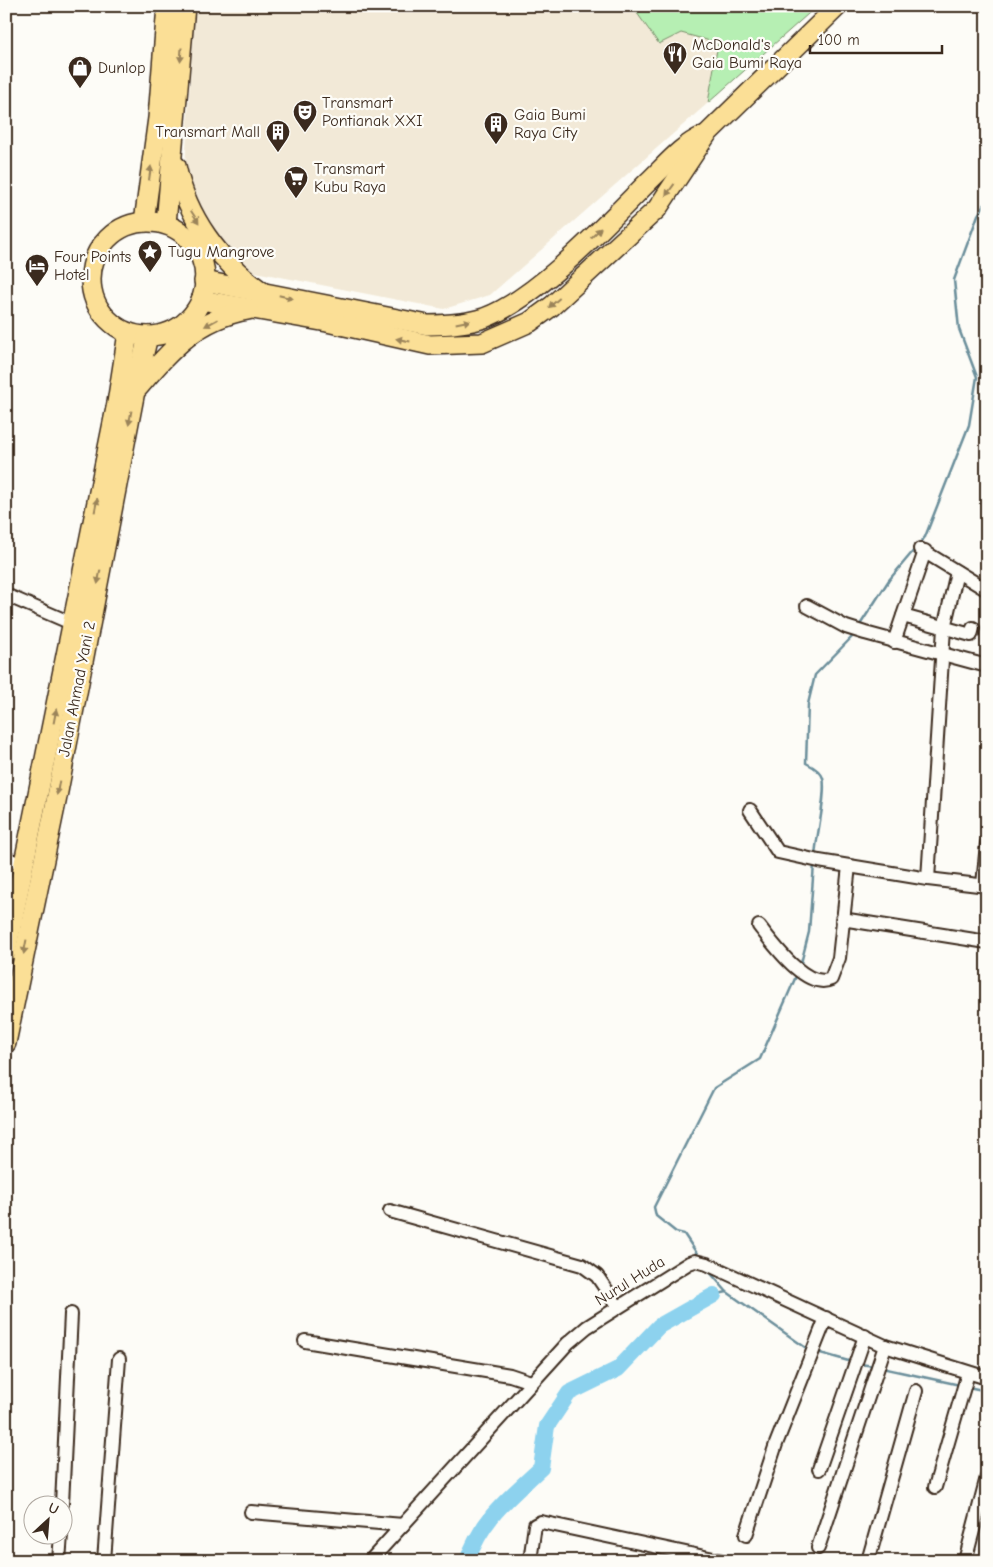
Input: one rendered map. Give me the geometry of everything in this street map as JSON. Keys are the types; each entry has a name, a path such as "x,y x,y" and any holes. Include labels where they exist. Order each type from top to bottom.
{"highway":[{"path":"144,222 158,118 167,6"},
{"path":"166,224 174,155 185,6"},
{"path":"204,281 260,300 430,345 482,343 530,322 552,306 657,209 707,134 838,6"},
{"path":"202,300 260,300 428,325 452,325 485,317 536,287 580,249 679,152 692,141 707,134"},
{"path":"174,155 183,196 194,216 230,267 260,300"},
{"path":"144,222 166,224 189,239 198,251 204,265 202,300 195,312 185,324 172,332 148,336 128,333 115,326 97,305 92,291 92,270 98,251 106,239 117,230 144,222"},
{"path":"135,391 170,350 190,335 230,313 260,300"},
{"name":"Jalan Ahmad Yani 2","path":"6,952 25,866 71,623 117,403 128,333"},
{"name":"Jalan Ahmad Yani 2","path":"6,1043 56,802 135,391 148,336"}],"street":[{"path":"894,642 923,550 987,590"},
{"path":"928,880 944,628 957,572"},
{"path":"6,595 71,623"},
{"path":"807,606 856,630 943,656 987,666"},
{"path":"903,616 971,635 973,628"},
{"path":"750,810 778,852 928,880 985,886 987,843"},
{"path":"6,858 25,866"},
{"path":"759,926 799,971 822,981 831,979 839,958 849,866"},
{"path":"842,919 987,942"},
{"path":"390,1211 582,1266 597,1276 618,1308"},
{"name":"Nurul Huda","path":"370,1561 531,1382 578,1334 688,1263 703,1263 885,1346 966,1379 987,1378"},
{"path":"62,1494 71,1314"},
{"path":"746,1535 776,1444 826,1318"},
{"path":"819,1469 865,1336"},
{"path":"305,1341 510,1376 531,1382"},
{"path":"818,1548 885,1346"},
{"path":"104,1561 119,1360"},
{"path":"935,1487 966,1379"},
{"path":"868,1561 916,1391"},
{"path":"965,1561 987,1478"},
{"path":"251,1512 403,1525"},
{"path":"530,1561 535,1525 541,1522 683,1556 723,1561"},
{"path":"60,1561 61,1544"}],"shaded area":[{"path":"194,6 632,6 659,44 681,33 719,43 708,103 490,295 444,309 250,271 195,208 184,186"}],"green space":[{"path":"632,6 817,6 708,103 718,43 681,33 659,44"}],"waterway":[{"path":"858,628 889,580 925,537 969,425 977,377 959,329 954,280 978,215 987,201"},
{"path":"815,856 824,785 820,774 806,763 808,704 815,675 854,635"},
{"path":"800,967 809,932 814,864"},
{"path":"700,1258 684,1234 676,1232 656,1216 654,1207 714,1088 760,1059 797,974"},
{"path":"707,1269 727,1292"},
{"path":"714,1295 727,1292 809,1350"},
{"path":"467,1561 473,1546 489,1520 507,1499 541,1468 547,1426 569,1393 618,1369 659,1326 714,1295"},
{"path":"817,1352 852,1362"},
{"path":"860,1364 874,1366"},
{"path":"882,1368 960,1385"},
{"path":"968,1387 987,1391"}],"place":[{"name":"McDonald's Gaia Bumi Raya","path":"675,75"},
{"name":"Dunlop","path":"80,89"},
{"name":"Transmart Pontianak XXI","path":"305,133"},
{"name":"Gaia Bumi Raya City","path":"496,145"},
{"name":"Transmart Mall","path":"278,153"},
{"name":"Transmart Kubu Raya","path":"296,199"},
{"name":"Tugu Mangrove","path":"150,273"},
{"name":"Four Points Hotel","path":"37,287"}]}
